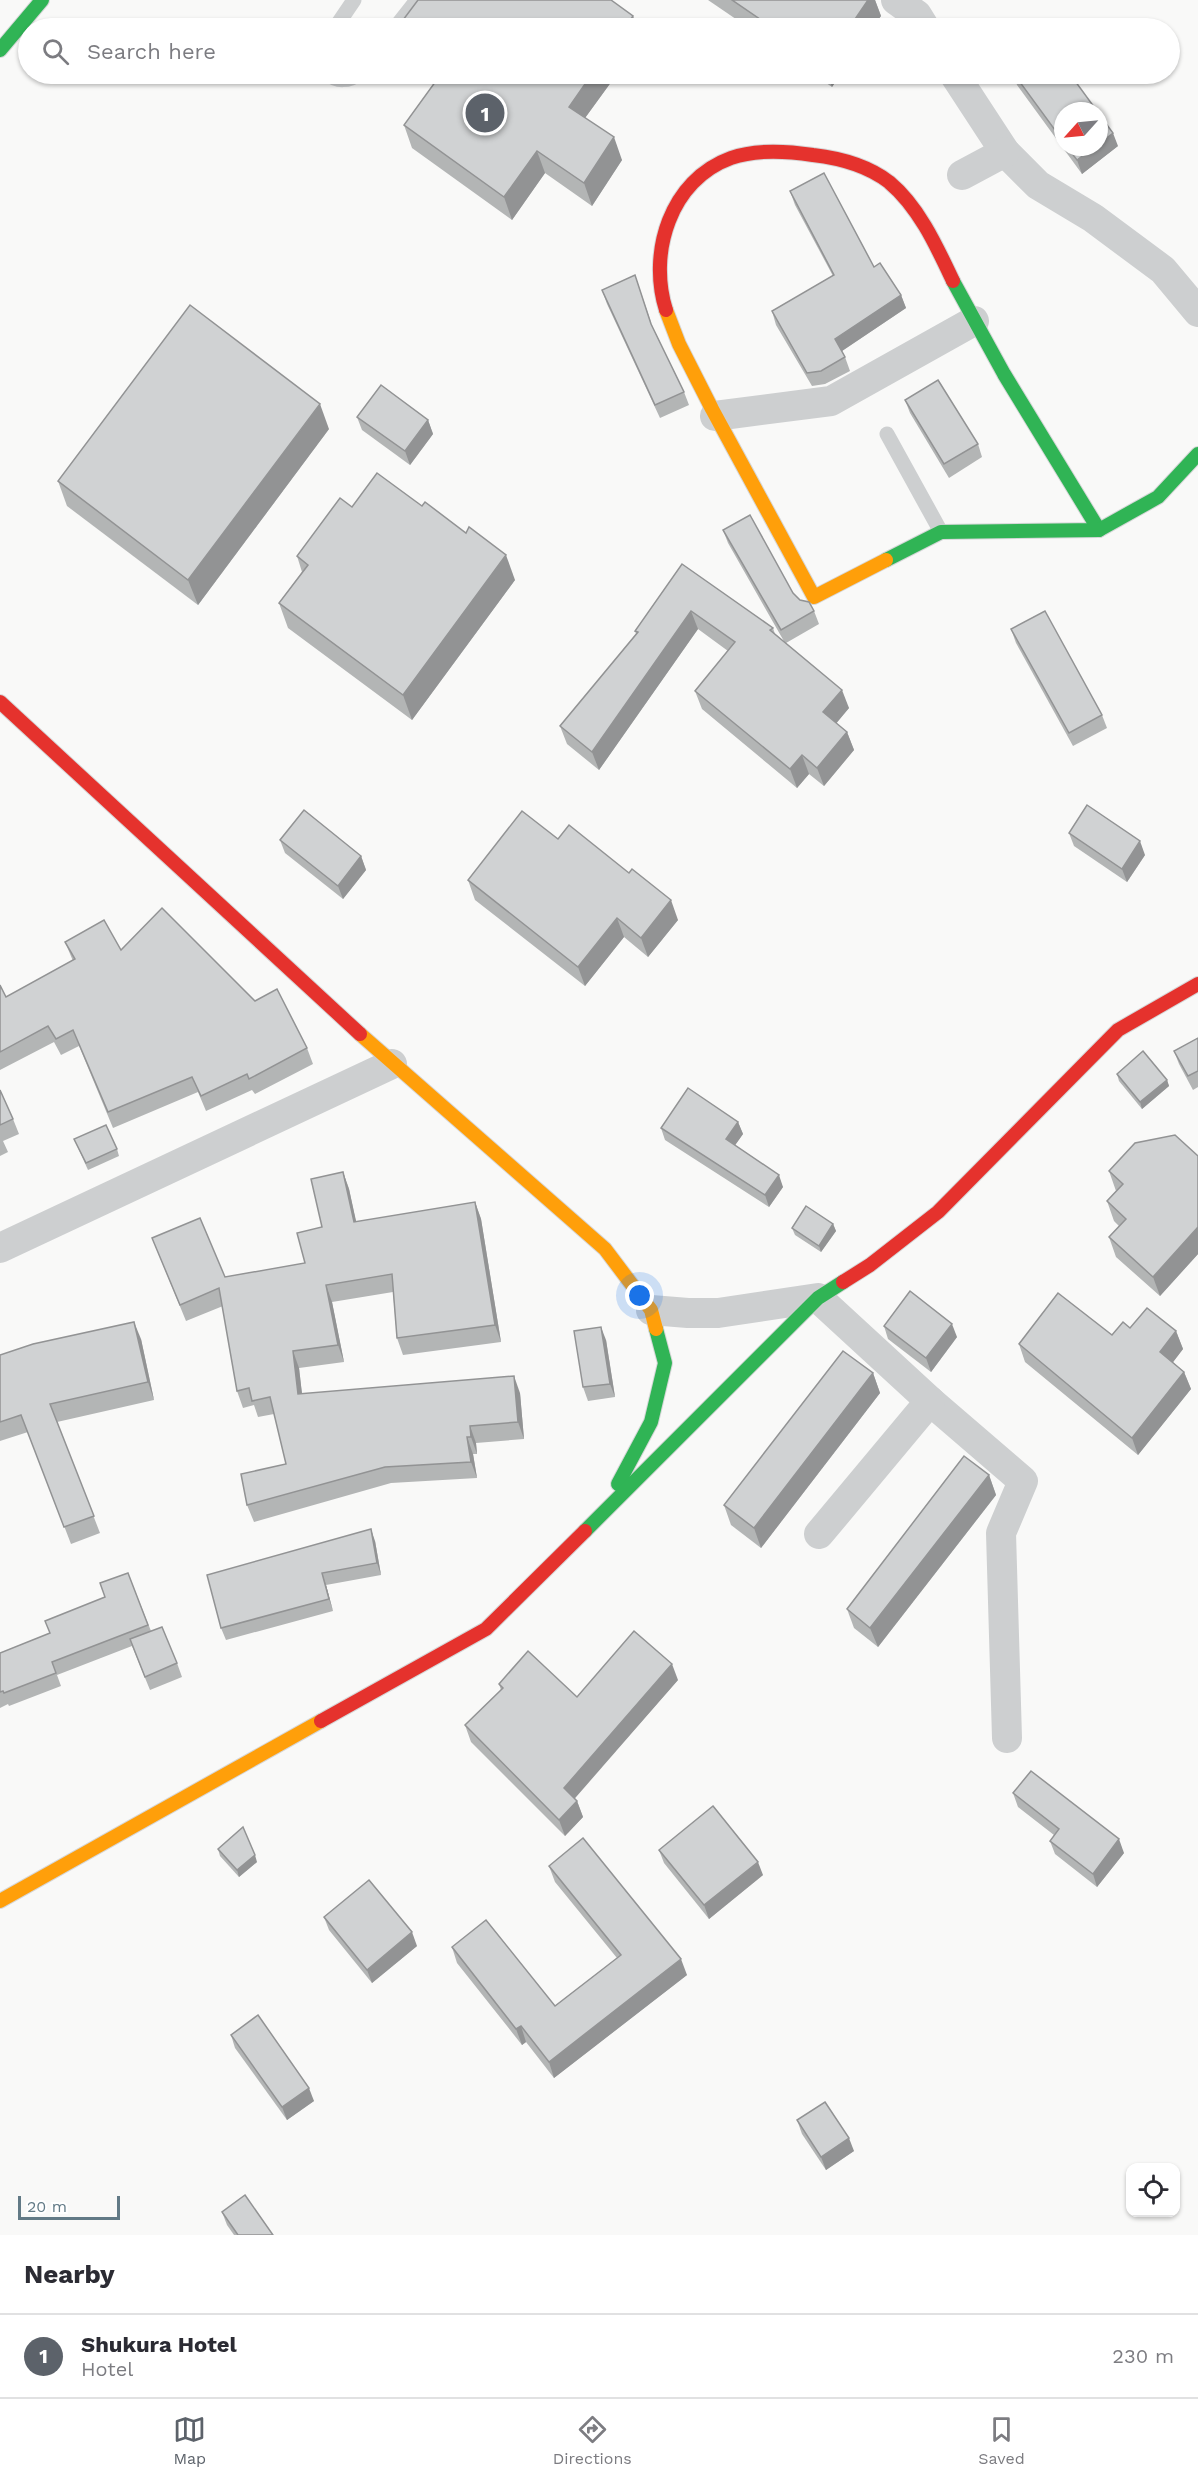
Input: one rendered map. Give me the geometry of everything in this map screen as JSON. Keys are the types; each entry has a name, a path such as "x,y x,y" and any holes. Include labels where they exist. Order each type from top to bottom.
{"main road":[{"path":"27,18 42,0"},
{"path":"0,50 18,29"},
{"path":"1099,530 974,321 916,214 903,196 877,173 848,162 796,154 765,153 732,158 717,165 688,189 674,209 663,231 658,254 658,276 667,314 716,416 814,597 941,532 1099,530 1158,497 1198,454"},
{"path":"0,702 392,1064 605,1249 651,1310 665,1363 663,1372 651,1422 602,1515"},
{"path":"0,1901 486,1629 818,1298 870,1265 938,1212 1118,1030 1198,984"}],"street":[{"path":"896,0 918,18"},
{"path":"961,84 1005,152 1038,185 1093,218 1163,270 1195,304"},
{"path":"962,175 1005,152"},
{"path":"716,416 831,401 974,321"},
{"path":"0,1248 392,1064"},
{"path":"651,1310 718,1313 818,1298 930,1401 1023,1481 1000,1533 1007,1738"},
{"path":"819,1534 930,1401"}],"lane":[{"path":"342,18 354,0"},
{"path":"403,18 417,0"},
{"path":"887,434 941,532"}],"building":[{"path":"418,0 611,0 633,16 632,18 404,18"},
{"path":"732,0 868,0 856,18 758,18"},
{"path":"434,84 585,84 569,107 614,137 584,183 537,151 504,197 404,125"},
{"path":"1021,84 1077,84 1090,102 1054,102 1054,129"},
{"path":"1108,126 1113,133 1108,137"},
{"path":"824,173 874,267 880,263 901,295 835,339 845,357 821,371 807,373 772,311 834,275 790,191"},
{"path":"635,275 651,324 684,392 655,405 602,290"},
{"path":"190,305 320,404 188,580 58,481"},
{"path":"938,380 978,444 944,464 905,400"},
{"path":"381,385 428,420 405,451 357,417"},
{"path":"377,473 422,506 425,502 466,533 469,527 506,555 403,695 279,603 308,565 297,556 340,498 352,507"},
{"path":"750,515 793,593 800,600 809,602 814,611 781,630 723,530"},
{"path":"682,564 773,628 770,630 842,690 823,712 847,732 817,768 802,755 790,769 695,691 735,642 691,611 592,752 560,726 638,632 635,631"},
{"path":"1045,611 1102,715 1069,733 1011,629"},
{"path":"1087,805 1140,841 1122,869 1069,833"},
{"path":"304,810 361,856 338,886 280,840"},
{"path":"522,811 558,839 569,825 629,873 632,869 671,900 641,938 617,918 578,967 468,880"},
{"path":"162,908 255,1001 277,989 307,1048 249,1079 247,1074 201,1096 192,1077 108,1112 73,1030 56,1039 48,1026 0,1052 0,985 6,997 75,959 65,942 104,920 121,950"},
{"path":"1198,1038 1198,1071 1188,1076 1174,1051"},
{"path":"1143,1051 1167,1080 1140,1102 1117,1074"},
{"path":"688,1088 738,1122 726,1139 779,1175 765,1195 661,1128"},
{"path":"0,1090 13,1119 0,1125"},
{"path":"106,1125 117,1149 86,1163 74,1139"},
{"path":"1175,1135 1198,1156 1198,1227 1153,1277 1109,1237 1126,1219 1107,1201 1123,1184 1109,1171 1135,1143"},
{"path":"343,1172 354,1222 475,1202 495,1325 397,1338 392,1274 326,1285 338,1345 293,1351 298,1394 514,1376 518,1422 470,1426 471,1437 467,1437 471,1462 385,1467 247,1505 241,1474 286,1464 270,1397 252,1401 249,1388 237,1391 219,1288 180,1305 152,1238 200,1218 225,1277 305,1263 297,1233 322,1227 311,1179"},
{"path":"806,1206 833,1224 819,1246 792,1228"},
{"path":"910,1291 952,1324 926,1358 884,1326"},
{"path":"1058,1293 1112,1335 1123,1322 1130,1328 1147,1308 1176,1331 1160,1352 1184,1372 1132,1438 1019,1344"},
{"path":"134,1322 148,1382 50,1404 94,1516 64,1527 21,1415 0,1422 0,1355 33,1344"},
{"path":"601,1327 610,1384 583,1387 574,1331"},
{"path":"843,1351 873,1373 754,1528 724,1505"},
{"path":"964,1456 989,1475 870,1628 847,1609"},
{"path":"371,1529 377,1563 322,1573 329,1599 221,1628 207,1575"},
{"path":"128,1573 148,1625 52,1662 56,1673 4,1693 0,1692 0,1653 50,1633 45,1621 105,1597 100,1583"},
{"path":"162,1627 177,1663 145,1677 130,1639"},
{"path":"634,1631 672,1664 564,1788 577,1801 559,1820 465,1725 503,1688 499,1684 528,1651 577,1697"},
{"path":"1031,1771 1119,1839 1093,1874 1050,1841 1059,1829 1013,1793"},
{"path":"713,1806 758,1862 704,1905 659,1850"},
{"path":"243,1827 255,1855 237,1870 218,1849"},
{"path":"583,1838 681,1959 549,2062 521,2026 516,2029 452,1947 486,1920 555,2006 621,1955 549,1866"},
{"path":"369,1880 412,1932 367,1970 324,1917"},
{"path":"258,2015 309,2088 282,2107 231,2035"},
{"path":"825,2102 849,2138 821,2157 797,2120"},
{"path":"245,2195 273,2235 238,2235 222,2212"}],"traffic: fast":[{"path":"27,18 42,0"},
{"path":"0,50 18,29"},
{"path":"953,281 1004,374 1099,530"},
{"path":"886,560 941,532 1099,530 1158,497 1198,454"},
{"path":"585,1531 818,1298 843,1282"},
{"path":"618,1484 651,1422 665,1363 656,1329"}],"traffic: slow":[{"path":"666,310 679,344 712,409 814,597 886,560"},
{"path":"360,1034 605,1249 651,1310 656,1329"},
{"path":"0,1901 321,1721"}],"traffic: jam":[{"path":"666,310 661,288 660,265 669,221 679,201 693,183 710,169 731,158 761,152 833,158 862,167 889,182 918,215 934,241 953,281"},
{"path":"0,702 360,1034"},
{"path":"843,1282 870,1265 938,1212 1118,1030 1198,984"},
{"path":"321,1721 486,1629 585,1531"}],"place":[{"name":"Shukura Hotel","path":"485,113"}]}
